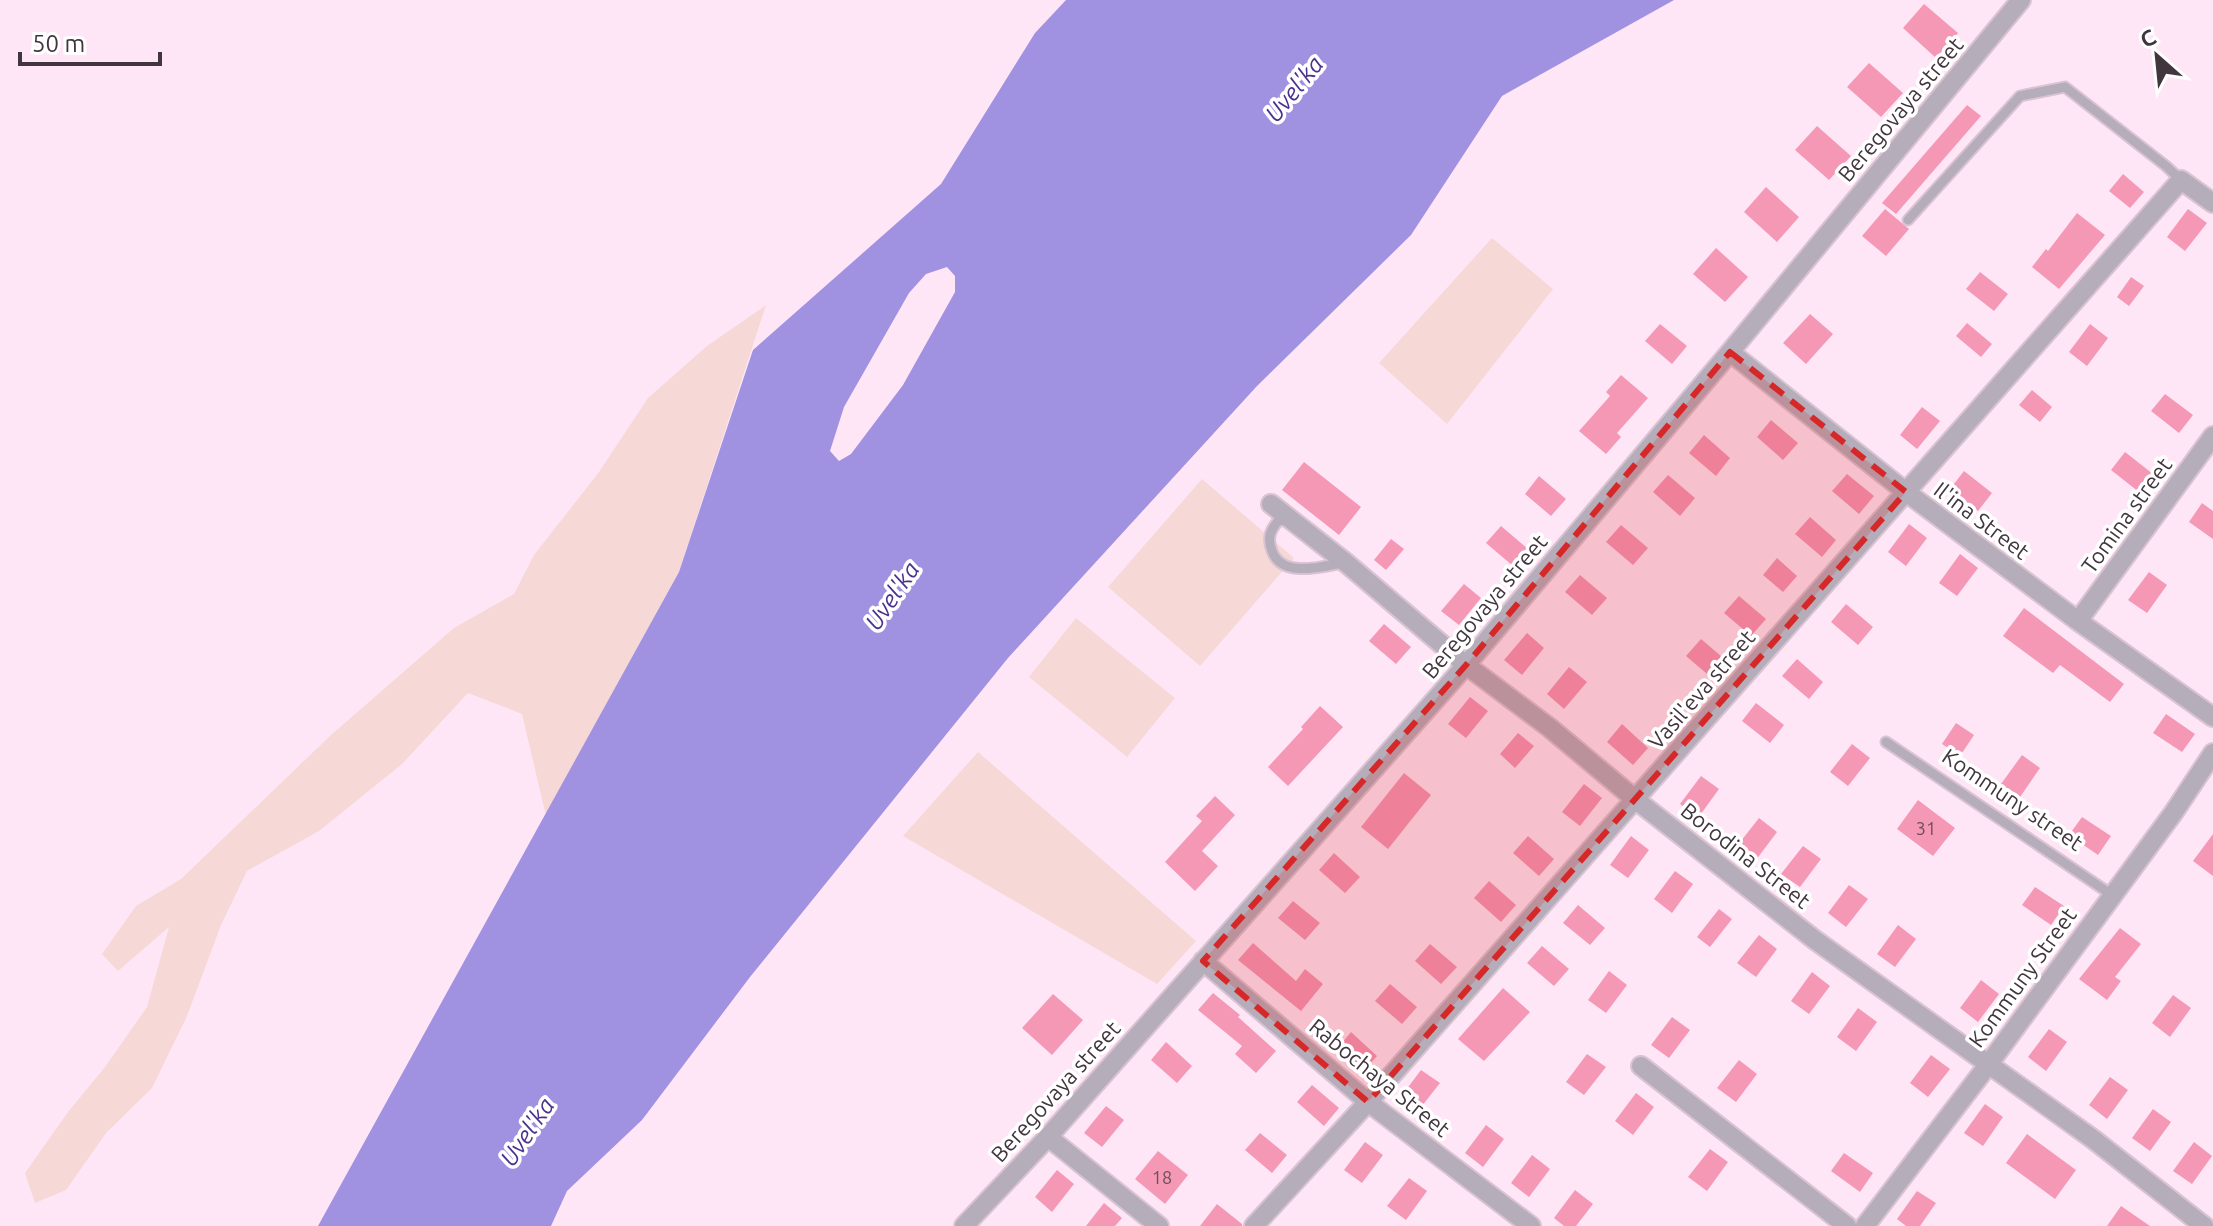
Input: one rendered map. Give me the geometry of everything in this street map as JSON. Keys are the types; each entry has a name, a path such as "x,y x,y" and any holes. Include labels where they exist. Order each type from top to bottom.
{"street":[{"name":"Beregovaya street","path":"964,1226 1048,1137 1466,665 2021,0"},
{"path":"2181,180 2213,203"},
{"name":"Vasil'eva street","path":"1254,1226 1636,800 2181,180"},
{"name":"Il'ina Street","path":"1730,352 1906,492 2213,717"},
{"name":"Tomina street","path":"2078,621 2213,436"},
{"name":"Borodina Street","path":"1271,504 1466,665 1550,728 1636,800 1815,940 2093,1139 2204,1226"},
{"name":"Kommuny Street","path":"1865,1226 1988,1065 2174,812 2213,753"},
{"name":"Rabochaya Street","path":"1203,961 1368,1102 1531,1226"},
{"path":"1641,1066 1847,1226"},
{"path":"1048,1137 1159,1226"}],"lane":[{"path":"1908,220 2020,96 2065,87 2181,180"},
{"path":"1291,519 1278,521 1269,538 1273,555 1282,565 1312,568 1345,562"},
{"name":"Kommuny street","path":"1886,742 2112,895"}],"highlighted area":[{"path":"1730,352 1906,492 1368,1102 1203,961 1466,665"}],"shaded area":[{"path":"1492,238 1553,289 1447,424 1379,363"},
{"path":"766,305 679,572 546,816 522,714 468,693 402,764 319,831 247,871 221,925 187,1016 152,1088 106,1133 66,1190 35,1203 25,1173 147,1007 169,927 118,971 102,954 136,906 181,879 331,735 454,628 514,594 534,555 599,472 648,398 707,346"},
{"path":"1202,479 1294,558 1200,666 1108,587"},
{"path":"1076,618 1175,698 1127,757 1029,677"},
{"path":"978,752 1196,941 1157,984 903,836"}],"water":[{"name":"Uvel'ka","path":"1066,0 1674,0 1502,96 1411,235 1257,386 1008,658 750,977 642,1120 567,1191 551,1226 318,1226 679,572 753,350 941,184 1035,33","holes":["947,267 955,276 955,292 903,385 851,454 839,461 830,451 844,407 909,293 926,274"]}],"building":[{"path":"1924,4 1958,33 1936,58 1903,28"},
{"path":"1869,63 1903,93 1881,117 1847,87"},
{"path":"1967,105 1981,116 1896,214 1882,203"},
{"path":"1817,126 1851,156 1829,180 1795,150"},
{"path":"2123,174 2144,192 2130,208 2109,191"},
{"path":"1766,187 1799,217 1777,242 1744,212"},
{"path":"1885,209 1909,229 1886,256 1862,236"},
{"path":"2188,209 2207,223 2185,251 2167,237"},
{"path":"2077,213 2105,235 2059,289 2032,267"},
{"path":"1716,248 1748,277 1725,302 1693,274"},
{"path":"1980,272 2008,294 1994,311 1966,289"},
{"path":"2131,277 2144,286 2129,306 2117,297"},
{"path":"1810,314 1833,334 1806,364 1783,343"},
{"path":"1967,323 1992,344 1981,357 1956,336"},
{"path":"1660,324 1687,346 1672,364 1645,341"},
{"path":"2090,324 2108,338 2087,366 2069,352"},
{"path":"1621,375 1648,398 1617,433 1621,437 1606,454 1579,431 1610,396 1606,392"},
{"path":"2032,390 2052,407 2040,422 2019,405"},
{"path":"2165,394 2193,415 2179,433 2151,411"},
{"path":"1922,407 1940,421 1917,449 1900,435"},
{"path":"1771,420 1798,443 1783,460 1757,437"},
{"path":"1704,435 1730,458 1716,476 1689,453"},
{"path":"2125,452 2153,474 2139,492 2111,470"},
{"path":"1304,462 1361,507 1339,535 1282,490"},
{"path":"1964,471 1992,493 1978,511 1950,489"},
{"path":"1847,474 1874,496 1859,514 1832,491"},
{"path":"1668,475 1695,498 1680,516 1653,492"},
{"path":"1539,476 1566,499 1551,516 1525,494"},
{"path":"2202,503 2213,511 2213,539 2189,522"},
{"path":"1810,517 1836,540 1822,557 1795,534"},
{"path":"1909,524 1927,538 1906,566 1888,552"},
{"path":"1621,525 1648,548 1633,565 1606,542"},
{"path":"1501,526 1528,549 1513,566 1486,543"},
{"path":"1391,539 1404,549 1386,570 1374,560"},
{"path":"1960,554 1978,568 1957,596 1939,583"},
{"path":"1777,558 1797,576 1783,592 1763,575"},
{"path":"2149,572 2167,585 2147,613 2128,600"},
{"path":"1580,575 1607,598 1592,615 1565,592"},
{"path":"1464,584 1481,598 1459,625 1441,611"},
{"path":"1739,596 1766,619 1751,636 1724,613"},
{"path":"1846,604 1873,627 1858,645 1831,622"},
{"path":"2024,608 2124,684 2110,702 2060,665 2053,673 2003,636"},
{"path":"1384,624 1411,647 1396,664 1369,641"},
{"path":"1527,633 1544,648 1522,675 1504,660"},
{"path":"1701,639 1728,662 1713,679 1686,656"},
{"path":"1797,659 1823,682 1809,699 1782,676"},
{"path":"1569,667 1587,682 1564,709 1547,694"},
{"path":"1470,697 1488,711 1466,738 1448,724"},
{"path":"1756,703 1784,725 1770,743 1742,721"},
{"path":"1320,706 1343,727 1288,786 1268,767"},
{"path":"2166,714 2195,734 2182,752 2153,733"},
{"path":"1956,723 1974,735 1960,756 1942,744"},
{"path":"1622,724 1648,748 1633,765 1607,742"},
{"path":"1518,733 1534,746 1515,768 1500,754"},
{"path":"1852,744 1870,758 1848,786 1830,772"},
{"path":"2022,755 2040,768 2020,797 2001,784"},
{"path":"1404,773 1431,795 1388,849 1361,827"},
{"path":"1701,776 1719,789 1698,818 1680,804"},
{"path":"1584,784 1602,798 1580,826 1562,812"},
{"path":"1215,796 1235,815 1202,851 1218,866 1195,891 1165,862 1202,821 1196,816"},
{"path":"1918,800 1955,828 1933,856 1897,829"},
{"path":"2082,817 2111,836 2098,855 2069,835"},
{"path":"1759,818 1777,832 1756,860 1737,846"},
{"path":"2213,834 2213,876 2193,861"},
{"path":"1528,836 1554,859 1539,876 1513,853"},
{"path":"1631,836 1649,850 1628,878 1610,865"},
{"path":"1803,846 1821,859 1800,887 1781,874"},
{"path":"1334,853 1360,877 1345,893 1319,870"},
{"path":"1675,871 1693,884 1672,913 1654,899"},
{"path":"1489,881 1516,905 1501,922 1474,898"},
{"path":"1849,885 1868,899 1846,927 1828,913"},
{"path":"2035,887 2064,906 2051,925 2022,905"},
{"path":"1293,901 1320,923 1305,940 1278,918"},
{"path":"1578,905 1605,928 1590,945 1563,923"},
{"path":"1719,909 1732,919 1710,947 1697,937"},
{"path":"1898,925 1916,939 1895,967 1877,954"},
{"path":"2120,928 2141,944 2115,977 2121,981 2107,1000 2079,979"},
{"path":"1759,935 1777,949 1756,977 1737,963"},
{"path":"1253,943 1296,981 1305,969 1323,984 1301,1011 1238,960"},
{"path":"1430,944 1457,967 1441,984 1415,961"},
{"path":"1542,946 1569,969 1554,986 1527,963"},
{"path":"1609,971 1627,985 1606,1013 1588,1000"},
{"path":"1812,972 1830,986 1809,1014 1791,1001"},
{"path":"1981,980 1999,994 1978,1022 1960,1008"},
{"path":"1390,984 1417,1007 1402,1024 1375,1001"},
{"path":"1503,988 1530,1012 1484,1061 1458,1039"},
{"path":"1213,993 1276,1051 1256,1073 1235,1054 1242,1046 1198,1010"},
{"path":"1053,994 1083,1020 1052,1055 1022,1028"},
{"path":"2173,995 2191,1008 2170,1037 2152,1023"},
{"path":"1858,1008 1877,1022 1856,1051 1837,1037"},
{"path":"1672,1017 1690,1030 1669,1058 1651,1045"},
{"path":"2049,1029 2067,1042 2046,1071 2028,1057"},
{"path":"1351,1032 1377,1056 1362,1073 1336,1050"},
{"path":"1166,1042 1192,1066 1177,1083 1151,1060"},
{"path":"1587,1054 1606,1067 1584,1095 1566,1082"},
{"path":"1931,1055 1950,1069 1928,1097 1910,1083"},
{"path":"1739,1060 1757,1074 1736,1102 1717,1088"},
{"path":"1421,1070 1440,1083 1418,1111 1400,1098"},
{"path":"2110,1077 2128,1090 2107,1119 2089,1105"},
{"path":"1312,1085 1339,1108 1324,1126 1297,1102"},
{"path":"1636,1093 1654,1107 1633,1135 1615,1121"},
{"path":"1985,1104 2003,1117 1983,1146 1964,1133"},
{"path":"1106,1106 1124,1120 1102,1147 1084,1133"},
{"path":"2153,1109 2171,1122 2150,1151 2132,1138"},
{"path":"1486,1125 1504,1139 1483,1167 1465,1153"},
{"path":"1260,1133 1287,1155 1272,1173 1245,1150"},
{"path":"2027,1134 2076,1170 2055,1199 2006,1163"},
{"path":"1365,1142 1383,1155 1362,1183 1344,1170"},
{"path":"2194,1142 2212,1156 2192,1184 2173,1171"},
{"path":"1710,1149 1728,1162 1707,1191 1688,1177"},
{"path":"1158,1151 1188,1175 1165,1204 1135,1179"},
{"path":"1844,1153 1873,1173 1860,1192 1831,1171"},
{"path":"1532,1155 1550,1169 1529,1197 1511,1183"},
{"path":"1057,1170 1074,1184 1052,1212 1035,1197"},
{"path":"1409,1178 1427,1191 1406,1220 1387,1206"},
{"path":"1575,1190 1593,1204 1576,1226 1564,1226 1554,1218"},
{"path":"1917,1191 1936,1203 1920,1226 1906,1226 1897,1219"},
{"path":"1104,1203 1122,1218 1115,1226 1086,1226"},
{"path":"1217,1204 1242,1224 1242,1226 1200,1226"},
{"path":"2121,1206 2150,1226 2107,1226"}]}
